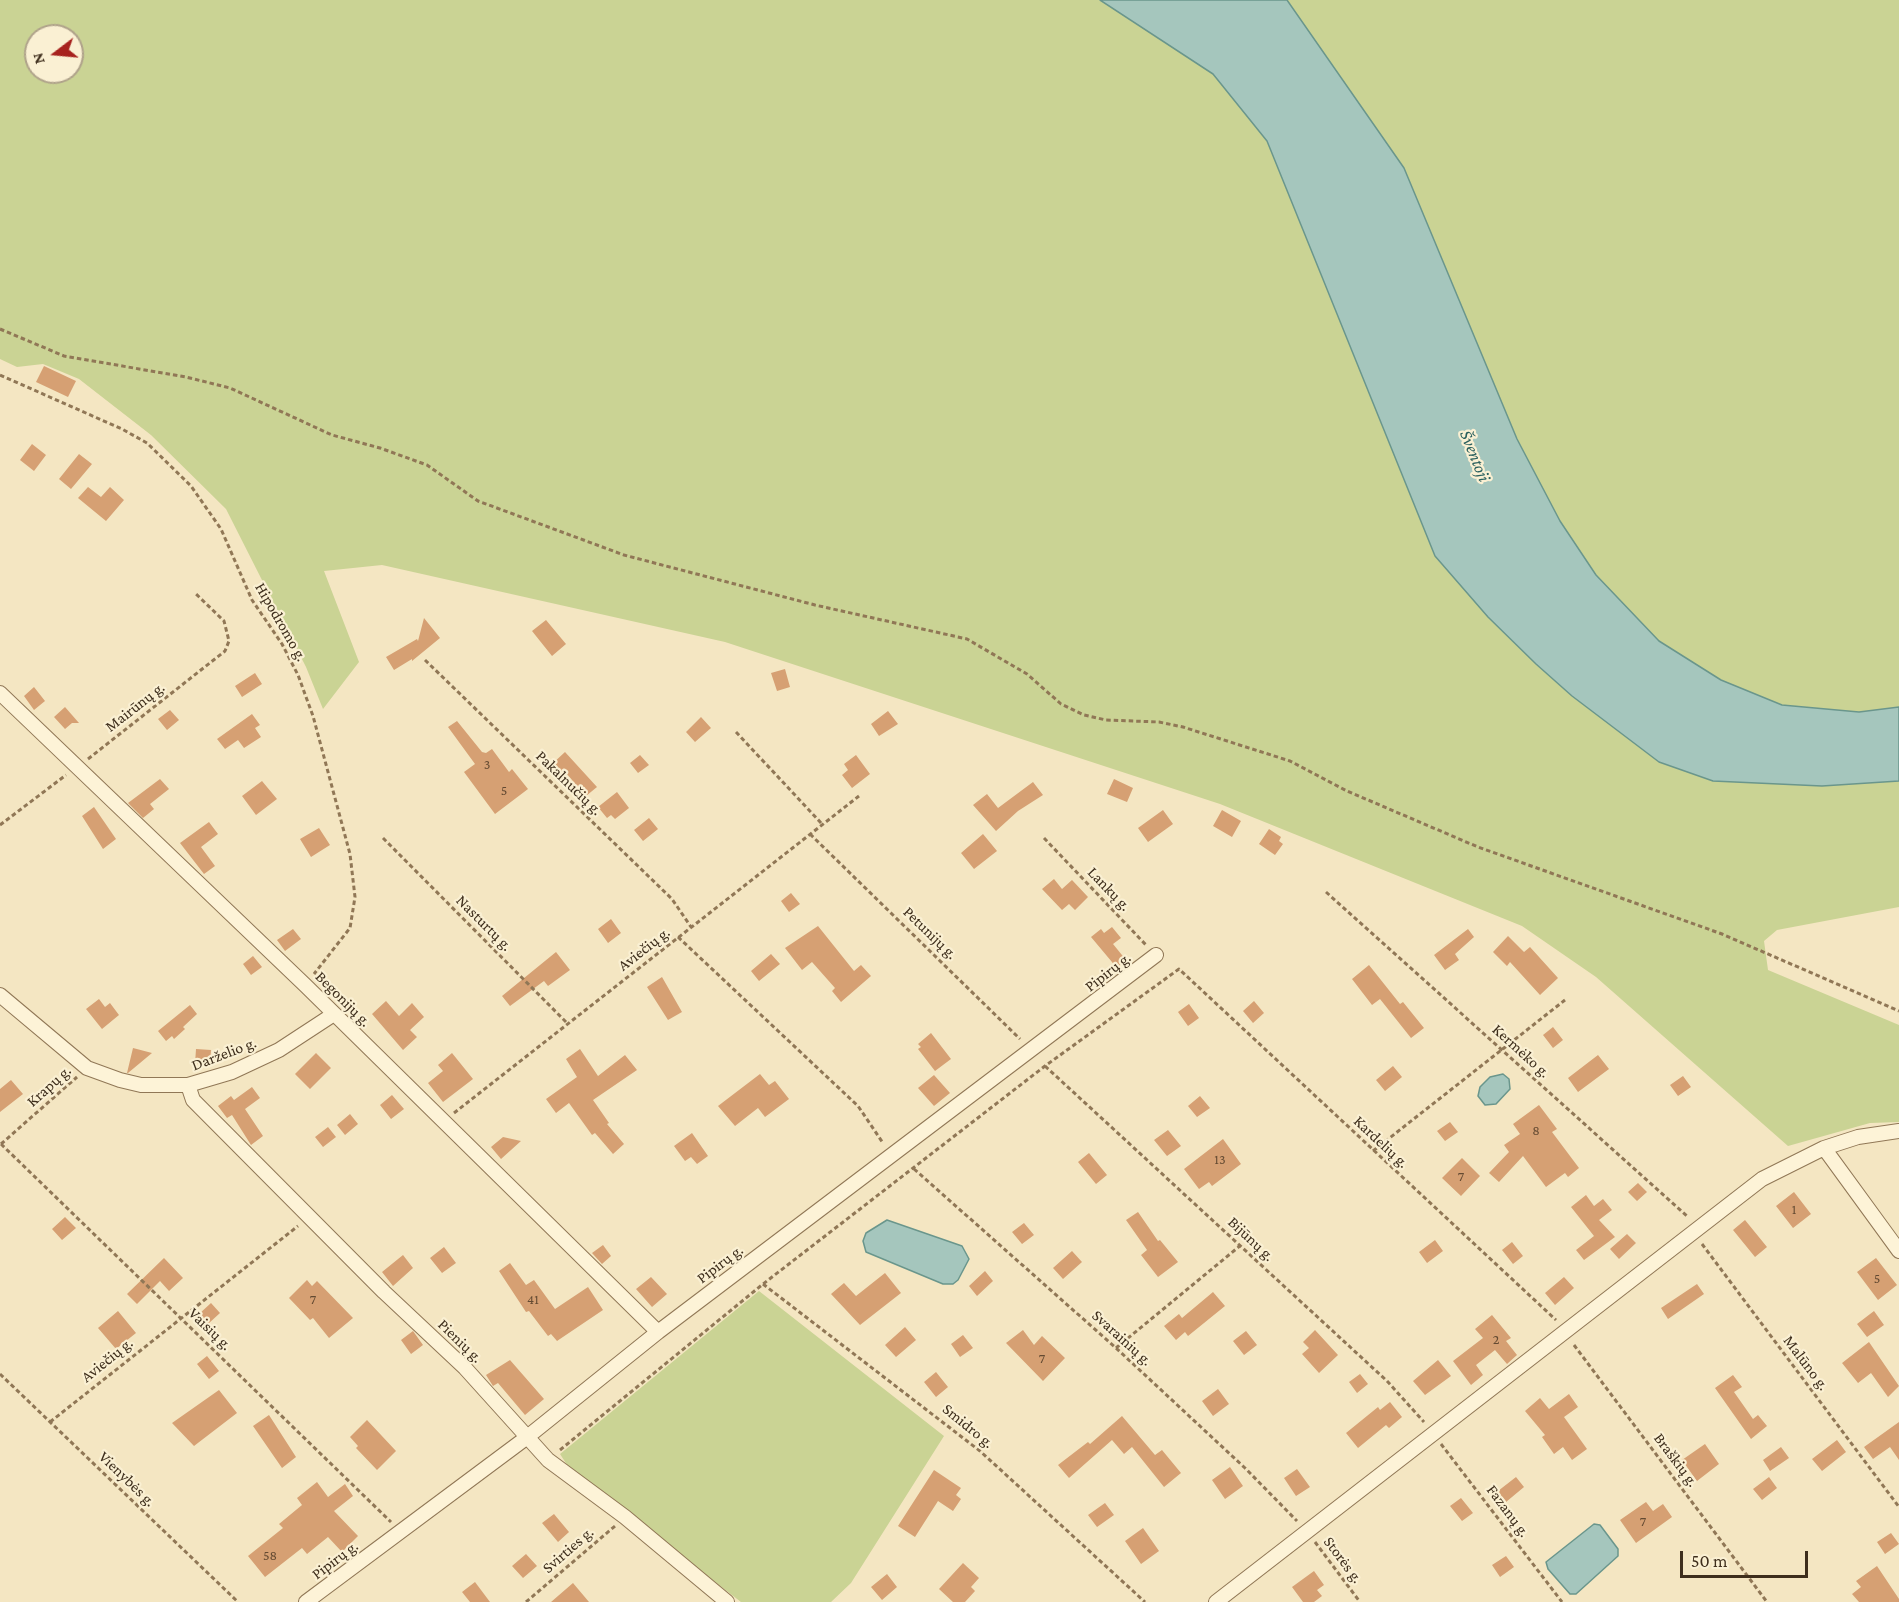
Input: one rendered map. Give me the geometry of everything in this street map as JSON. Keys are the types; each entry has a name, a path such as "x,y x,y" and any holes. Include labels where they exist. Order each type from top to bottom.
{"street":[{"name":"Begonijų g.","path":"0,693 305,985 658,1332"},
{"name":"Pipirų g.","path":"306,1602 526,1438 658,1332 1156,956"},
{"name":"Darželio g.","path":"0,995 87,1068 120,1080 141,1084 188,1086 232,1072 279,1050 334,1014"},
{"name":"Pienių g.","path":"188,1086 193,1100 384,1292 465,1368 548,1460 625,1517 727,1602"},
{"path":"1216,1602 1762,1179 1824,1148 1858,1137 1899,1131"},
{"path":"1824,1148 1899,1251"}],"path":[{"path":"0,329 64,356 186,377 230,388 332,435 380,448 427,465 485,505 624,555 815,605 967,639 1027,674 1061,704 1084,715 1106,720 1159,722 1183,727 1290,761 1347,791 1478,847 1722,934 1899,1011"},
{"name":"Hipodromo g.","path":"0,375 122,429 147,443 191,486 221,529 252,600 282,644 298,675 313,716 350,854 354,897 350,928 305,985"},
{"name":"Mairūnų g.","path":"0,825 225,651 229,641 224,621 195,593"},
{"name":"Pakalnučių g.","path":"425,660 672,899 691,927"},
{"path":"736,732 823,825"},
{"name":"Aviečių g.","path":"444,1121 859,796"},
{"name":"Petunijų g.","path":"810,834 1014,1031 1030,1053"},
{"name":"Nasturtų g.","path":"382,838 568,1024"},
{"name":"Lankų g.","path":"1044,838 1156,956"},
{"name":"Kermėko g.","path":"1326,892 1697,1231"},
{"path":"678,937 858,1106 890,1155"},
{"name":"Kardelių g.","path":"1045,1066 1179,969 1373,1151 1550,1312 1565,1333"},
{"path":"1373,1151 1565,1000"},
{"path":"548,1460 763,1284 1045,1066"},
{"name":"Bijūnų g.","path":"1045,1066 1387,1381 1434,1434"},
{"name":"Krapų g.","path":"1,1145 87,1068"},
{"name":"Vaisių g.","path":"1,1145 180,1316 400,1532"},
{"name":"Svarainių g.","path":"914,1169 1116,1348 1245,1468 1307,1533"},
{"name":"Aviečių g.","path":"50,1422 180,1316 309,1217"},
{"name":"Malūno g.","path":"1697,1231 1899,1507"},
{"path":"1116,1348 1241,1245"},
{"name":"Smidro g.","path":"763,1284 980,1451 1145,1602"},
{"name":"Braškių g.","path":"1565,1333 1767,1602"},
{"name":"Vienybės g.","path":"0,1374 238,1602"},
{"name":"Fazanų g.","path":"1434,1434 1562,1602"},
{"name":"Svirties g.","path":"526,1602 625,1517"},
{"name":"Storės g.","path":"1307,1533 1360,1602"}],"green space":[{"path":"0,0 1100,0 1213,74 1267,141 1435,556 1488,617 1536,664 1572,696 1822,786 1899,781 1899,907 1777,930 1764,941 1768,970 1899,1025 1899,1122 1870,1123 1788,1146 1596,977 1522,926 1220,804 725,642 382,565 324,571 359,662 323,709 306,667 226,509 151,435 79,379 43,364 17,367 0,359"},
{"path":"1287,0 1899,0 1899,707 1859,712 1782,705 1721,680 1659,642 1596,575 1560,521 1517,439 1404,168"},
{"path":"759,1291 944,1436 851,1583 831,1602 741,1602 571,1471 560,1454"}],"water":[{"name":"Šventoji","path":"1100,0 1287,0 1404,168 1517,439 1560,521 1596,575 1659,641 1721,680 1782,705 1859,712 1899,707 1899,781 1822,786 1713,781 1659,762 1572,696 1536,664 1488,617 1435,556 1267,141 1213,74"},
{"path":"1503,1074 1509,1079 1510,1089 1496,1104 1485,1105 1478,1096 1480,1087 1490,1077"},
{"path":"887,1220 962,1246 969,1259 958,1280 953,1284 943,1284 866,1252 863,1241 866,1233"},
{"path":"1594,1524 1600,1525 1618,1549 1618,1556 1576,1594 1570,1594 1548,1569 1546,1562"}],"building":[{"path":"44,366 76,381 68,397 36,382"},
{"path":"32,444 46,455 34,471 20,460"},
{"path":"79,454 92,464 71,489 59,479"},
{"path":"88,487 101,497 110,487 124,500 106,521 78,498"},
{"path":"424,618 440,638 412,661 412,659 394,670 386,657 417,639 418,641"},
{"path":"546,620 566,644 552,656 532,631"},
{"path":"785,669 790,687 777,691 771,673"},
{"path":"255,673 262,684 242,697 235,686"},
{"path":"34,687 45,701 34,710 24,696"},
{"path":"65,707 79,723 72,723 65,729 54,717"},
{"path":"170,710 179,720 167,730 158,719"},
{"path":"888,711 898,724 879,736 871,724"},
{"path":"252,714 260,725 255,728 261,737 244,748 238,740 225,749 217,739"},
{"path":"701,717 711,728 695,742 686,732"},
{"path":"457,721 482,752 486,753 492,749 509,772 512,769 528,789 495,814 464,772 475,764 448,727"},
{"path":"565,752 597,787 586,796 566,773 562,777 551,765"},
{"path":"640,755 649,765 638,773 630,763"},
{"path":"856,755 870,774 852,788 842,775 848,770 844,764"},
{"path":"160,779 169,789 150,804 154,809 143,818 128,803"},
{"path":"1114,779 1133,788 1127,802 1107,794"},
{"path":"262,781 277,799 256,815 242,796"},
{"path":"1033,782 1043,795 1018,811 996,831 973,805 987,794 998,808"},
{"path":"617,792 629,808 615,819 611,815 607,818 598,807"},
{"path":"94,807 116,839 103,849 82,816"},
{"path":"1163,810 1173,824 1148,842 1138,828"},
{"path":"1222,810 1241,821 1232,837 1213,826"},
{"path":"649,818 658,829 643,841 634,830"},
{"path":"209,822 218,834 201,847 215,866 204,874 180,843"},
{"path":"319,828 330,845 311,857 300,839"},
{"path":"1269,829 1281,837 1279,841 1283,844 1275,855 1259,844"},
{"path":"983,834 997,851 974,869 961,853"},
{"path":"1054,879 1062,889 1072,880 1088,897 1075,910 1069,904 1062,910 1042,889"},
{"path":"791,893 800,904 789,912 781,901"},
{"path":"611,919 621,933 608,943 598,929"},
{"path":"818,926 854,971 861,965 871,976 841,1002 832,991 835,988 812,962 802,970 785,948"},
{"path":"1112,927 1121,938 1113,944 1126,960 1117,968 1091,937 1101,929 1104,933"},
{"path":"293,929 301,939 285,951 277,940"},
{"path":"1468,929 1474,937 1455,954 1459,960 1445,970 1434,955"},
{"path":"1508,936 1524,952 1530,947 1558,978 1540,995 1510,962 1507,966 1493,952"},
{"path":"556,952 570,970 548,986 544,981 510,1006 502,996"},
{"path":"771,954 780,964 759,981 751,971"},
{"path":"253,956 262,967 251,975 243,964"},
{"path":"1369,965 1400,1004 1403,1002 1424,1028 1411,1038 1380,999 1372,1005 1352,979"},
{"path":"662,977 682,1012 668,1020 647,987"},
{"path":"99,999 105,1007 110,1003 119,1015 102,1029 86,1009"},
{"path":"386,1001 399,1016 412,1003 424,1017 410,1030 417,1037 403,1050 372,1014"},
{"path":"1254,1001 1264,1013 1253,1023 1243,1011"},
{"path":"1189,1004 1199,1018 1188,1026 1178,1012"},
{"path":"190,1005 197,1014 174,1039 172,1036 166,1041 158,1031"},
{"path":"1553,1027 1563,1040 1553,1048 1543,1035"},
{"path":"931,1033 951,1059 935,1071 918,1049 921,1047 918,1044"},
{"path":"133,1048 152,1053 127,1073"},
{"path":"196,1049 211,1050 210,1065 195,1064"},
{"path":"580,1049 598,1076 625,1055 637,1070 593,1100 609,1123 607,1124 624,1144 613,1154 595,1133 592,1135 569,1103 556,1113 546,1099 577,1077 566,1059"},
{"path":"316,1053 331,1068 310,1089 295,1074"},
{"path":"452,1053 473,1079 443,1102 428,1083 443,1071 438,1065"},
{"path":"1598,1055 1609,1069 1578,1092 1568,1078"},
{"path":"1393,1066 1402,1077 1385,1091 1376,1080"},
{"path":"760,1074 769,1085 775,1081 789,1099 765,1117 758,1108 735,1126 718,1106"},
{"path":"934,1075 950,1093 934,1106 918,1088"},
{"path":"1683,1076 1691,1087 1678,1096 1670,1085"},
{"path":"11,1080 23,1094 0,1112 0,1089"},
{"path":"252,1087 260,1098 245,1109 263,1136 251,1145 232,1115 227,1118 218,1106 231,1096 234,1100"},
{"path":"392,1095 404,1109 391,1119 380,1105"},
{"path":"1200,1096 1210,1108 1197,1117 1188,1106"},
{"path":"1539,1105 1557,1129 1552,1132 1579,1168 1568,1177 1565,1173 1546,1187 1523,1156 1499,1182 1489,1173 1509,1152 1504,1145 1520,1134 1513,1124"},
{"path":"350,1114 358,1124 345,1135 337,1125"},
{"path":"1450,1122 1458,1132 1445,1141 1437,1131"},
{"path":"328,1127 336,1137 323,1147 315,1137"},
{"path":"1168,1130 1181,1146 1167,1156 1154,1140"},
{"path":"692,1133 708,1156 697,1164 691,1157 685,1161 674,1146"},
{"path":"503,1137 521,1141 501,1159 491,1147"},
{"path":"1223,1139 1241,1164 1212,1186 1209,1182 1199,1189 1184,1169"},
{"path":"1089,1153 1107,1175 1096,1184 1078,1162"},
{"path":"1462,1158 1480,1176 1461,1196 1442,1178"},
{"path":"1638,1183 1647,1192 1637,1201 1628,1192"},
{"path":"1794,1192 1811,1214 1793,1228 1776,1206"},
{"path":"1586,1195 1594,1206 1603,1199 1612,1210 1599,1220 1615,1237 1584,1260 1576,1250 1594,1236 1571,1207"},
{"path":"1138,1212 1158,1241 1160,1240 1178,1262 1158,1277 1141,1255 1147,1250 1126,1220"},
{"path":"65,1217 76,1228 62,1240 52,1229"},
{"path":"1745,1220 1767,1247 1755,1257 1733,1230"},
{"path":"1024,1223 1034,1235 1022,1244 1012,1232"},
{"path":"1627,1234 1636,1243 1619,1259 1610,1249"},
{"path":"1435,1240 1443,1251 1427,1263 1419,1252"},
{"path":"1512,1242 1523,1256 1513,1264 1502,1250"},
{"path":"603,1245 611,1256 602,1264 592,1253"},
{"path":"444,1247 456,1263 442,1273 430,1258"},
{"path":"1072,1251 1082,1262 1063,1279 1053,1268"},
{"path":"403,1255 413,1268 393,1286 382,1272"},
{"path":"164,1258 183,1278 169,1291 160,1281 137,1304 127,1294"},
{"path":"1876,1258 1897,1285 1878,1300 1857,1272"},
{"path":"510,1263 526,1285 534,1280 555,1309 588,1287 603,1310 557,1341 551,1334 548,1336 529,1311 526,1312 499,1271"},
{"path":"985,1271 993,1281 977,1296 969,1286"},
{"path":"885,1273 901,1293 860,1325 831,1294 844,1283 856,1296"},
{"path":"651,1277 667,1294 652,1307 636,1289"},
{"path":"1564,1277 1574,1288 1555,1305 1545,1293"},
{"path":"307,1280 312,1286 317,1281 353,1318 329,1338 313,1318 310,1320 289,1298"},
{"path":"1697,1284 1704,1294 1668,1319 1661,1308"},
{"path":"1213,1292 1225,1306 1188,1336 1185,1332 1176,1340 1164,1326 1179,1314 1182,1318"},
{"path":"211,1303 220,1313 208,1324 199,1314"},
{"path":"118,1311 136,1333 116,1349 98,1328"},
{"path":"1874,1311 1884,1325 1867,1337 1857,1324"},
{"path":"1492,1315 1511,1338 1506,1341 1517,1355 1507,1364 1495,1350 1476,1365 1483,1375 1471,1385 1453,1361 1483,1338 1475,1329"},
{"path":"905,1327 916,1340 896,1357 885,1345"},
{"path":"1023,1330 1034,1345 1042,1336 1065,1358 1043,1381 1006,1343"},
{"path":"1315,1330 1338,1355 1319,1373 1302,1354 1309,1348 1303,1342"},
{"path":"413,1331 423,1345 411,1354 401,1340"},
{"path":"1246,1331 1257,1345 1244,1355 1233,1341"},
{"path":"963,1335 973,1348 960,1357 951,1344"},
{"path":"1869,1342 1899,1386 1888,1397 1871,1373 1858,1383 1842,1363"},
{"path":"207,1356 219,1371 209,1379 197,1364"},
{"path":"510,1360 544,1399 525,1415 498,1383 493,1386 486,1375"},
{"path":"1438,1360 1451,1376 1425,1395 1413,1381"},
{"path":"936,1372 948,1387 936,1397 924,1382"},
{"path":"1360,1374 1368,1384 1357,1393 1349,1382"},
{"path":"1733,1375 1742,1387 1734,1392 1753,1419 1758,1415 1767,1426 1751,1439 1715,1388"},
{"path":"1218,1389 1229,1404 1213,1416 1202,1401"},
{"path":"219,1390 237,1413 194,1446 172,1423"},
{"path":"1569,1394 1578,1407 1564,1417 1587,1449 1572,1460 1563,1447 1554,1454 1542,1437 1545,1435 1525,1411 1540,1398 1549,1409"},
{"path":"1390,1402 1402,1417 1389,1428 1386,1425 1358,1448 1346,1433 1378,1407 1380,1410"},
{"path":"269,1415 296,1457 282,1468 253,1426"},
{"path":"1122,1416 1155,1455 1162,1450 1181,1473 1164,1487 1132,1447 1124,1454 1112,1440 1069,1478 1058,1465 1088,1442 1090,1444"},
{"path":"367,1420 396,1451 377,1470 356,1448 358,1446 350,1437"},
{"path":"1899,1422 1899,1460 1890,1447 1873,1459 1864,1447"},
{"path":"1837,1440 1846,1452 1822,1471 1812,1459"},
{"path":"1705,1444 1719,1464 1697,1481 1682,1460"},
{"path":"1781,1447 1789,1458 1770,1471 1763,1460"},
{"path":"1230,1467 1243,1486 1225,1499 1212,1480"},
{"path":"1297,1469 1310,1487 1296,1496 1284,1478"},
{"path":"934,1470 961,1488 956,1495 961,1499 953,1511 938,1501 915,1537 898,1526"},
{"path":"1516,1477 1524,1487 1506,1502 1498,1491"},
{"path":"1769,1477 1777,1488 1762,1500 1753,1489"},
{"path":"317,1482 328,1497 345,1484 353,1496 334,1511 358,1536 342,1552 328,1537 307,1554 302,1548 265,1577 248,1556 283,1528 279,1524 302,1505 297,1498"},
{"path":"1461,1498 1473,1513 1462,1521 1450,1506"},
{"path":"1646,1502 1653,1511 1663,1504 1672,1517 1636,1543 1620,1520"},
{"path":"1105,1503 1114,1515 1097,1527 1088,1515"},
{"path":"554,1514 569,1532 558,1542 542,1523"},
{"path":"1143,1528 1159,1551 1141,1564 1125,1541"},
{"path":"1891,1533 1899,1544 1885,1554 1877,1542"},
{"path":"526,1554 537,1566 523,1578 512,1566"},
{"path":"1506,1556 1514,1567 1500,1577 1492,1565"},
{"path":"963,1563 979,1578 971,1587 975,1591 965,1602 953,1602 939,1589"},
{"path":"1877,1566 1899,1602 1859,1602 1852,1594 1861,1587 1856,1581"},
{"path":"1314,1571 1324,1585 1317,1590 1322,1596 1314,1602 1303,1602 1292,1587"},
{"path":"887,1574 897,1587 882,1600 871,1587"},
{"path":"475,1582 490,1602 470,1602 462,1592"},
{"path":"573,1583 589,1602 551,1602"}]}
